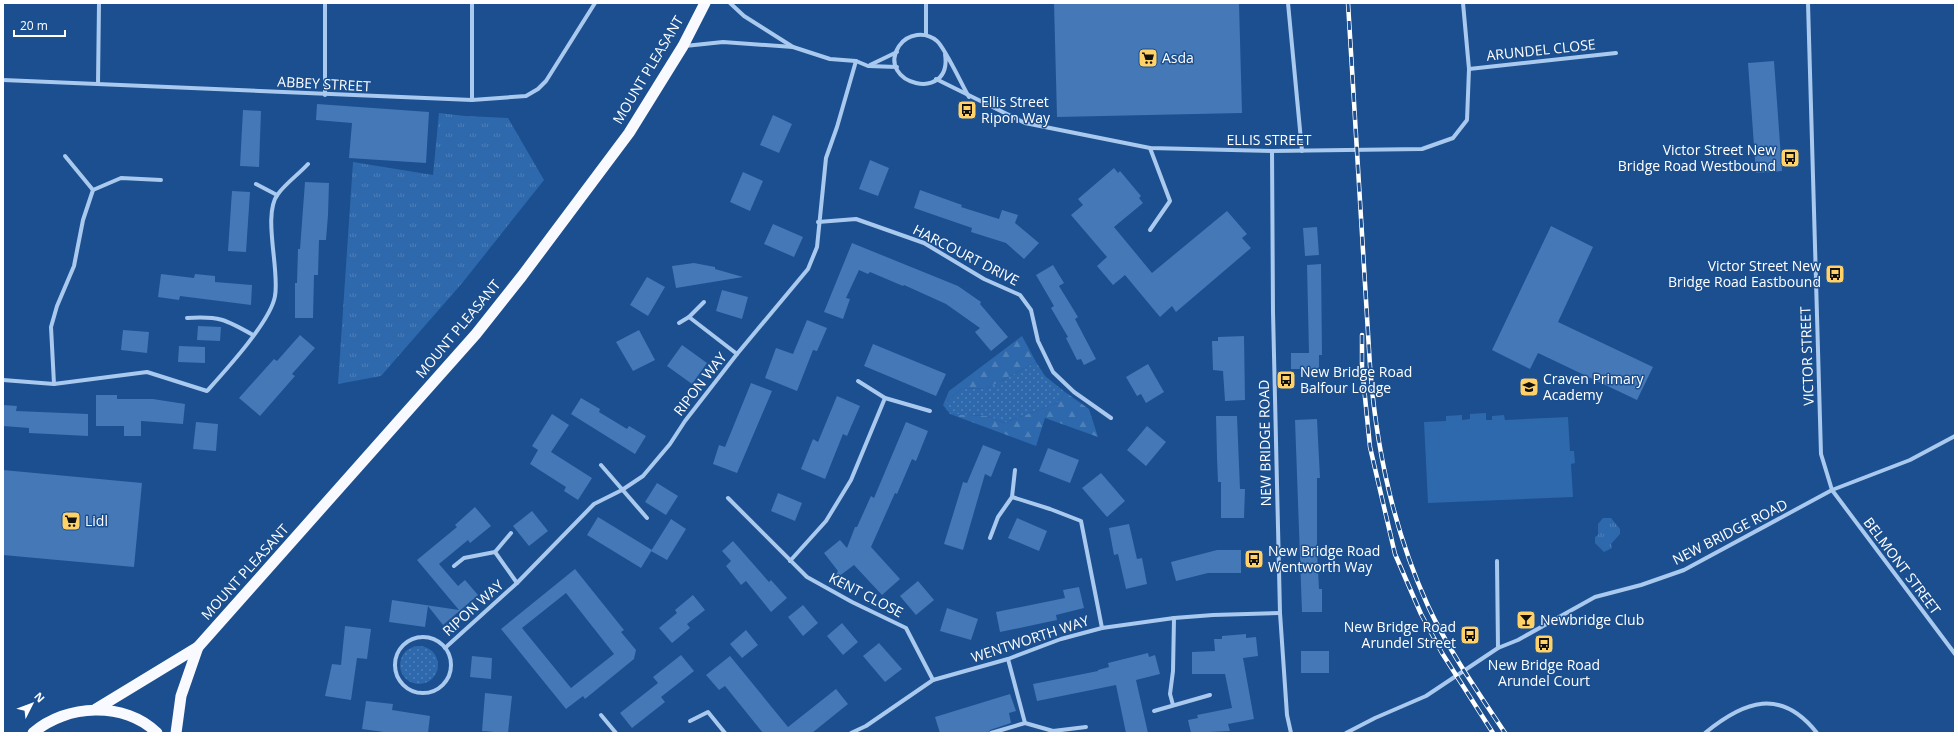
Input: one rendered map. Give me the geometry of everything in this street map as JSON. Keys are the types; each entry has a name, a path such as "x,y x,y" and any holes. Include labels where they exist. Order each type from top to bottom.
{"highway":[{"name":"MOUNT PLEASANT","path":"198,647 476,334 522,276 629,133 683,46 705,3"},
{"path":"96,709 198,647"},
{"path":"176,733 181,696 198,647"},
{"path":"33,733 44,724 69,713 96,709 126,714 152,728 158,733"}],"street":[{"path":"98,3 98,84"},
{"path":"325,3 325,94"},
{"path":"472,3 472,100"},
{"name":"ABBEY STREET","path":"3,80 472,100 526,96 538,89 550,74 595,3"},
{"path":"730,3 744,16 793,47"},
{"path":"926,3 926,35"},
{"path":"1288,3 1302,151"},
{"name":"ELLIS STREET","path":"936,79 969,98 1025,123 1150,148 1272,151 1422,149 1453,138 1467,120 1469,69 1463,3"},
{"name":"VICTOR STREET","path":"1808,3 1821,454 1832,490"},
{"path":"945,54 944,67 936,79 927,84 912,83 901,76 896,67 897,52 900,45 908,38 926,35 938,42 945,54 969,98"},
{"path":"683,46 723,42 793,47 830,59 856,61 868,66 896,67"},
{"path":"868,66 897,52"},
{"name":"ARUNDEL CLOSE","path":"1469,69 1616,53"},
{"name":"RIPON WAY","path":"445,648 517,583 594,504 622,490 643,476 737,354 808,269 817,247 818,222 826,158 838,127 856,61"},
{"path":"1150,148 1170,201 1150,230"},
{"name":"NEW BRIDGE ROAD","path":"1272,151 1273,312 1280,613 1287,715 1291,733"},
{"path":"65,156 93,190"},
{"path":"3,380 54,384 147,372 207,391 239,354 268,314 275,296 272,211 277,195 308,164"},
{"path":"54,384 51,327 57,306 74,266 83,220 93,190 121,178 160,180"},
{"path":"256,184 277,195"},
{"name":"HARCOURT DRIVE","path":"818,222 856,220 916,240 984,278 1020,295 1031,310 1038,341 1053,372 1074,392 1111,418"},
{"path":"679,323 690,317 704,302"},
{"path":"187,318 206,317 227,320 253,335"},
{"path":"690,317 737,354"},
{"path":"858,381 885,398 930,410"},
{"path":"790,561 826,521 851,480 885,398"},
{"name":"NEW BRIDGE ROAD","path":"1346,733 1375,718 1426,696 1498,648 1518,640 1595,597 1641,585 1702,562 1832,490 1910,460 1955,436"},
{"path":"601,465 647,518"},
{"path":"990,538 998,517 1012,497 1015,470"},
{"name":"BELMONT STREET","path":"1832,490 1955,654"},
{"path":"1012,497 1050,509 1081,522 1102,628"},
{"name":"KENT CLOSE","path":"728,498 807,577 852,602 906,628 933,680"},
{"path":"454,566 464,558 495,552 511,533"},
{"path":"495,552 517,583"},
{"path":"1497,561 1498,648"},
{"name":"WENTWORTH WAY","path":"851,733 866,726 933,680 1008,659 1061,639 1102,628 1174,618 1280,613"},
{"path":"1173,705 1170,694 1173,671 1174,618"},
{"path":"420,637 429,638 438,642 445,648 451,665 450,674 445,682 438,688 430,692 416,692 404,685 398,678 395,660 401,648 411,640 420,637"},
{"path":"1008,659 1025,723"},
{"path":"1154,711 1210,695"},
{"path":"1705,733 1724,717 1752,704 1779,703 1807,720 1817,733"},
{"path":"690,721 708,712 725,733"},
{"path":"601,715 616,733"},
{"path":"992,733 1025,723 1053,731 1086,727"}],"green space":[{"path":"439,113 508,118 544,180 463,282 381,376 338,384 353,162 433,175"},
{"path":"1022,336 1036,362 986,389 962,388 943,405 949,391"},
{"path":"1036,362 1045,376 1065,392 1057,403 1004,423 988,416 950,414 943,405 962,388 986,389"},
{"path":"1065,392 1089,409 1098,437 1045,418 1036,446 950,414 988,416 1004,423 1057,403"},
{"path":"1486,413 1486,420 1492,420 1492,416 1504,415 1505,420 1568,417 1570,451 1574,451 1575,463 1571,464 1573,497 1428,503 1424,422 1446,421 1446,416 1462,415 1462,420 1470,419 1470,414"},
{"path":"1603,518 1611,518 1620,529 1620,534 1611,544 1612,548 1604,552 1595,543 1595,537 1598,535 1598,524"},
{"path":"415,646 423,646 430,649 435,654 438,665 435,676 430,681 423,684 415,684 408,681 403,676 400,669 400,661 403,654 408,649"}],"building":[{"name":"Asda","path":"1054,3 1239,3 1242,113 1057,117"},
{"path":"1774,61 1782,171 1756,173 1748,63"},
{"path":"317,104 429,112 426,163 349,158 352,123 316,120"},
{"path":"243,110 261,111 259,167 240,166"},
{"path":"773,115 792,124 779,153 760,145"},
{"path":"870,160 889,168 878,196 859,189"},
{"path":"1114,168 1118,173 1120,171 1141,196 1139,198 1143,203 1114,227 1152,273 1227,211 1247,234 1242,238 1251,248 1176,312 1172,306 1160,317 1125,275 1113,285 1097,266 1107,257 1071,215 1083,205 1078,199"},
{"path":"743,172 763,181 750,211 730,202"},
{"path":"305,182 329,183 328,215 326,240 319,240 318,275 314,275 313,318 295,318 295,283 297,283 298,249 300,249"},
{"path":"920,190 962,205 961,207 999,219 1002,210 1018,215 1015,223 1039,243 1024,259 1006,243 971,232 972,228 914,208"},
{"path":"232,191 250,192 246,252 228,251"},
{"path":"773,224 803,237 794,257 764,244"},
{"path":"1551,226 1593,247 1558,322 1653,367 1637,400 1538,353 1530,369 1492,350"},
{"path":"1317,227 1319,255 1305,256 1303,228"},
{"path":"852,243 958,286 981,302 980,304 1008,337 991,351 975,332 980,328 946,304 904,285 903,286 870,272 868,274 859,270 846,298 850,299 843,319 824,312"},
{"path":"694,263 715,267 715,269 743,277 676,288 672,266"},
{"path":"1321,264 1322,355 1319,355 1319,369 1291,369 1291,353 1309,353 1307,265"},
{"path":"1053,265 1064,283 1059,286 1078,317 1075,319 1096,359 1084,365 1081,359 1077,360 1066,338 1068,337 1051,308 1054,306 1036,275"},
{"path":"161,274 194,278 195,274 215,276 215,282 252,285 251,305 180,296 179,300 158,297"},
{"path":"647,277 665,287 648,316 630,305"},
{"path":"722,290 748,297 742,319 716,311"},
{"path":"807,320 827,328 817,351 813,350 797,391 765,378 776,348 793,354"},
{"path":"198,326 221,327 220,341 197,340"},
{"path":"123,330 149,332 147,353 121,350"},
{"path":"639,330 655,360 633,371 616,342"},
{"path":"300,335 315,348 292,374 295,376 260,416 239,398 274,359 277,361"},
{"path":"1244,336 1245,400 1225,401 1223,371 1213,370 1212,341 1218,341 1218,337"},
{"path":"873,344 946,374 936,396 864,366"},
{"path":"682,345 707,363 692,384 667,366"},
{"path":"179,346 205,347 205,363 178,362"},
{"path":"1148,364 1164,392 1146,403 1141,394 1137,396 1126,377"},
{"path":"751,383 772,391 737,473 713,464 719,445 725,447"},
{"path":"96,395 117,395 117,399 153,399 185,404 183,424 141,421 141,436 124,436 124,426 96,426"},
{"path":"837,396 860,406 847,436 843,434 825,479 801,469 813,439 818,442"},
{"path":"581,398 600,409 599,412 627,429 629,426 646,436 635,454 571,414"},
{"path":"3,405 17,406 16,411 88,414 88,436 29,433 29,428 3,426"},
{"path":"552,414 569,425 551,452 592,478 578,500 564,491 566,487 530,464 538,450 532,446"},
{"path":"1216,416 1237,416 1240,489 1245,489 1244,518 1221,518 1221,482 1218,482"},
{"path":"1317,419 1320,478 1317,478 1317,551 1319,589 1322,589 1322,612 1302,612 1295,420"},
{"path":"196,422 218,424 216,451 193,449"},
{"path":"906,422 928,431 916,461 912,459 871,547 900,579 882,595 854,565 834,580 838,571 824,553 840,540 847,548 855,527 857,527 871,496 874,498"},
{"path":"1147,426 1166,442 1146,466 1127,450"},
{"path":"983,445 1001,452 991,477 985,474 963,550 944,544 963,482 967,483"},
{"path":"1048,448 1079,460 1070,483 1039,471"},
{"name":"Lidl","path":"3,470 142,483 134,567 3,555"},
{"path":"1101,473 1125,501 1107,517 1082,488"},
{"path":"657,483 678,496 666,515 645,502"},
{"path":"778,493 802,503 795,521 771,511"},
{"path":"475,507 491,526 470,543 468,540 439,564 458,586 465,580 478,595 443,625 428,606 425,627 389,622 392,600 459,610 417,560 457,527 455,525"},
{"path":"532,511 548,531 529,546 513,526"},
{"path":"598,517 652,550 641,568 587,535"},
{"path":"1017,518 1047,531 1039,551 1008,538"},
{"path":"671,519 686,529 667,560 651,551"},
{"path":"1129,524 1137,559 1142,558 1147,584 1126,589 1118,554 1114,555 1109,528"},
{"path":"733,541 769,582 771,580 787,598 771,612 746,581 741,585 726,566 731,561 722,551"},
{"path":"1217,550 1241,550 1241,573 1208,573 1176,581 1171,562"},
{"path":"575,569 624,630 621,632 636,650 634,659 585,699 583,696 566,709 501,629","holes":["566,593 614,654 571,688 522,628"]},
{"path":"918,581 934,600 916,615 900,596"},
{"path":"1079,587 1084,608 1056,615 1057,620 1000,632 996,612 1065,598 1063,590"},
{"path":"693,595 705,610 687,624 690,628 672,643 659,628 677,613 675,610"},
{"path":"803,605 818,623 803,636 788,617"},
{"path":"947,608 978,619 971,640 940,631"},
{"path":"842,623 858,642 843,655 827,636"},
{"path":"345,626 371,629 367,659 357,658 351,700 325,696 332,664 341,665"},
{"path":"746,630 758,645 742,658 730,644"},
{"path":"1246,634 1246,638 1256,637 1258,656 1243,658 1254,719 1228,724 1230,731 1191,733 1188,720 1198,718 1197,715 1232,708 1225,674 1192,674 1192,652 1215,651 1214,639 1222,639 1222,636"},
{"path":"879,643 902,669 885,682 863,656"},
{"path":"1301,651 1329,651 1329,673 1301,673"},
{"path":"1148,653 1149,657 1155,655 1160,674 1136,680 1148,733 1126,733 1116,685 1037,701 1033,684 1098,671 1109,667 1108,663"},
{"path":"681,655 694,671 661,697 665,702 632,728 620,713 658,683 653,677"},
{"path":"472,656 492,658 491,679 470,677"},
{"path":"730,656 788,727 836,689 848,704 812,733 763,733 725,686 719,690 706,675"},
{"path":"485,693 512,696 508,733 482,731"},
{"path":"1010,694 1016,711 1009,713 1011,723 990,730 988,733 940,733 935,717"},
{"path":"366,701 393,704 392,710 430,716 428,733 391,733 362,729"}],"railway":[{"path":"1348,3 1370,366 1377,428 1388,489 1405,548 1416,578 1436,623 1474,687 1505,733"},
{"path":"1362,335 1362,367 1370,447 1395,554 1421,614 1442,653 1493,733"}],"place":[{"name":"Asda","path":"1148,58"},
{"name":"Ellis Street Ripon Way","path":"967,110"},
{"name":"Victor Street New Bridge Road Westbound","path":"1790,158"},
{"name":"Victor Street New Bridge Road Eastbound","path":"1835,274"},
{"name":"New Bridge Road Balfour Lodge","path":"1286,380"},
{"name":"Craven Primary Academy","path":"1529,387"},
{"name":"Lidl","path":"71,521"},
{"name":"New Bridge Road Wentworth Way","path":"1254,559"},
{"name":"Newbridge Club","path":"1526,620"},
{"name":"New Bridge Road Arundel Street","path":"1470,635"},
{"name":"New Bridge Road Arundel Court","path":"1544,644"}]}
